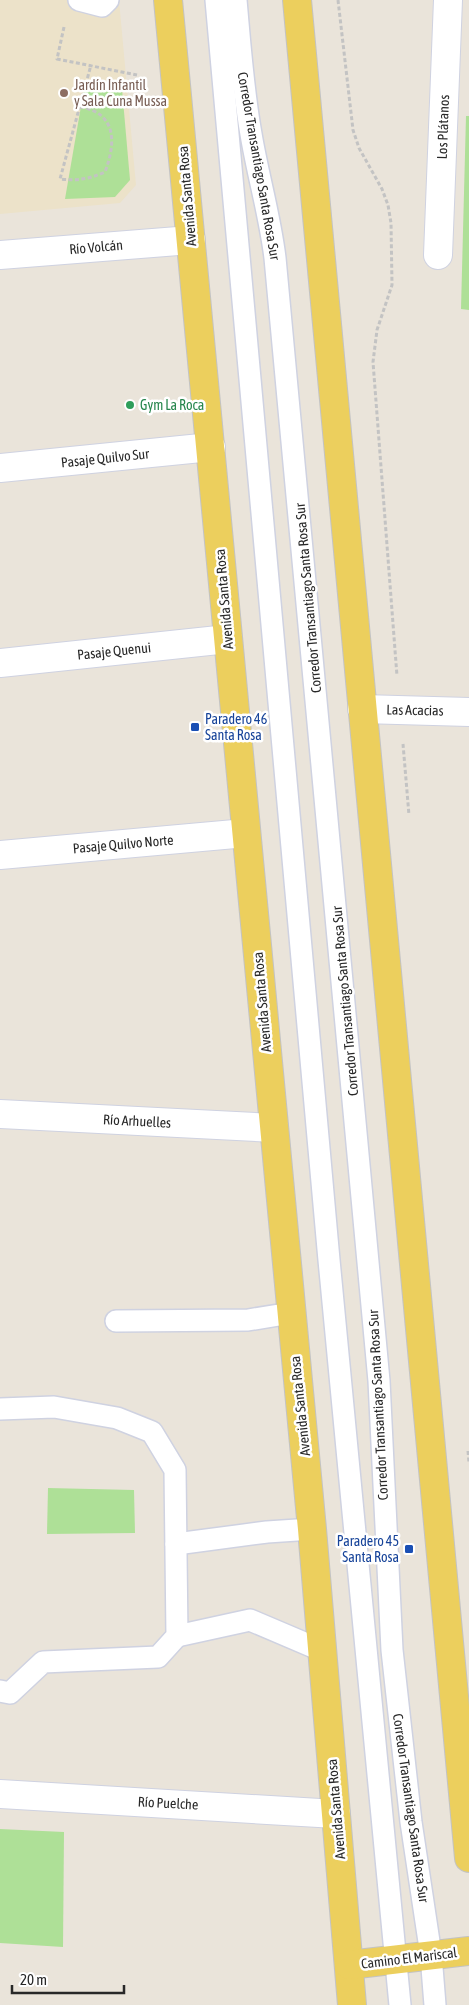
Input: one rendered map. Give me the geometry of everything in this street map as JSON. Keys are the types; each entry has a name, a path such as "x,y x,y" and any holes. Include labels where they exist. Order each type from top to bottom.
{"main road":[{"name":"Avenida Santa Rosa","path":"168,0 312,1528 352,2005"},
{"path":"297,0 469,1858"},
{"name":"Camino El Mariscal","path":"349,1964 469,1951"}],"street":[{"name":"Los Plátanos","path":"438,254 448,0"},
{"name":"Río Volcán","path":"0,255 191,240"},
{"name":"Pasaje Quilvo Sur","path":"0,468 210,447"},
{"name":"Pasaje Quenui","path":"0,663 228,640"},
{"name":"Las Acacias","path":"362,709 469,712"},
{"name":"Pasaje Quilvo Norte","path":"0,855 246,833"},
{"name":"Río Arhuelles","path":"0,1114 274,1128"},
{"name":"Río Puelche","path":"0,1794 336,1814"}],"lane":[{"path":"79,0 102,6 108,0"},
{"name":"Corredor Transantiago Santa Rosa Sur","path":"216,0 328,1250 400,2005"},
{"name":"Corredor Transantiago Santa Rosa Sur","path":"236,0 244,92 270,224 277,278 379,1381 392,1650 411,1822 431,1955 435,2005"},
{"path":"116,1321 248,1320 291,1314"},
{"path":"0,1409 54,1407 117,1418 152,1432 175,1470 177,1636"},
{"path":"176,1544 312,1528"},
{"path":"0,1692 10,1693 44,1662 158,1657 177,1636 250,1620 322,1651"}],"path":[{"path":"65,25 57,59 137,75"},
{"path":"80,107 91,109 102,116 112,131 110,158 105,172 75,181 60,179 91,65"}],"shaded area":[{"name":"Jardín Infantil y Sala Cuna Mussa","path":"0,0 119,0 136,185 120,203 0,214"}],"green space":[{"path":"85,83 122,89 130,180 115,197 65,199"},
{"path":"466,116 469,116 469,310 461,309"},
{"path":"48,1488 134,1490 135,1533 47,1534"},
{"path":"0,1829 64,1832 63,1947 0,1943"}],"place":[{"name":"Jardín Infantil y Sala Cuna Mussa","path":"64,93"},
{"name":"Gym La Roca","path":"130,405"},
{"name":"Paradero 46 Santa Rosa","path":"195,727"},
{"name":"Paradero 45 Santa Rosa","path":"409,1549"}]}
